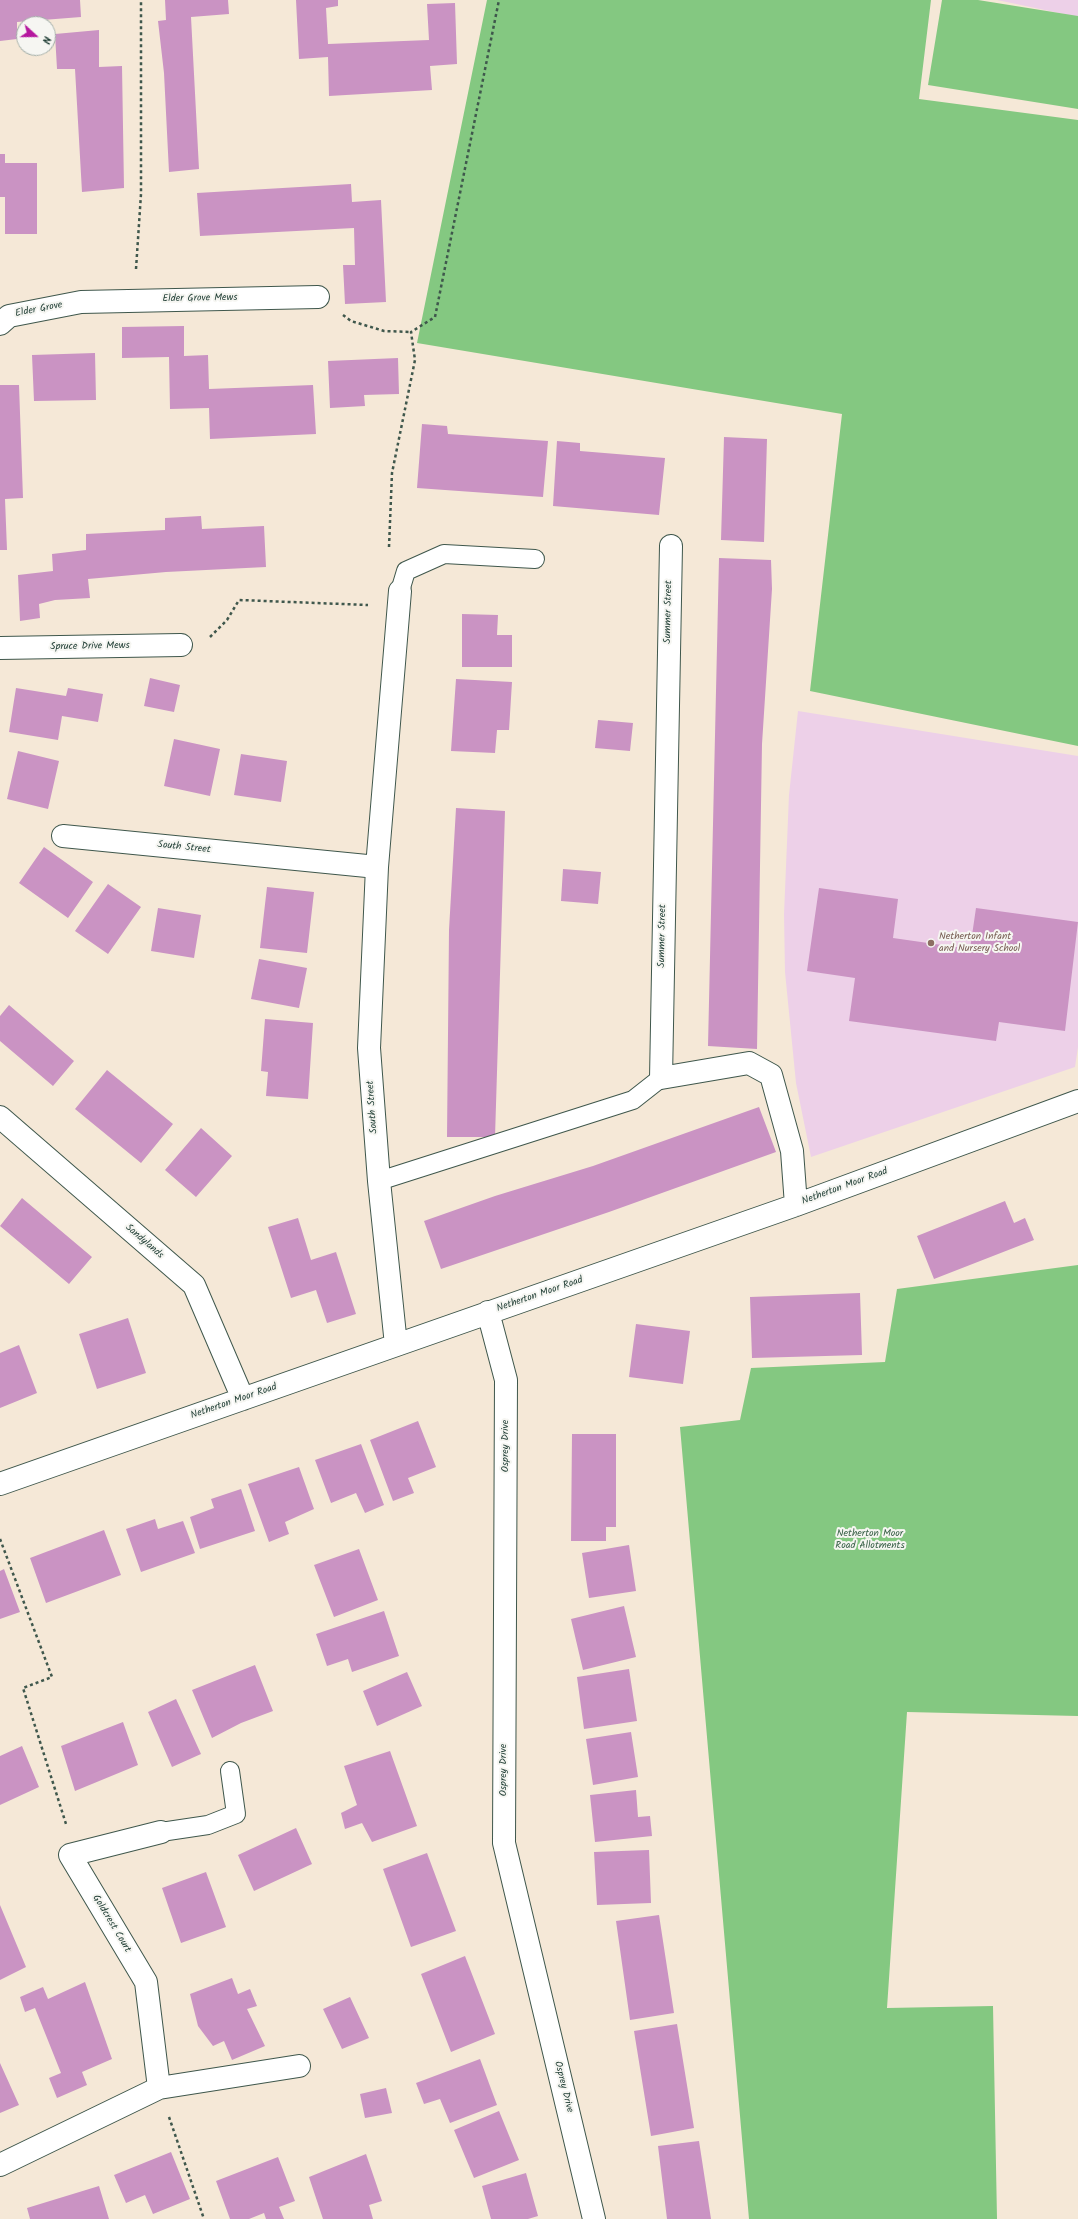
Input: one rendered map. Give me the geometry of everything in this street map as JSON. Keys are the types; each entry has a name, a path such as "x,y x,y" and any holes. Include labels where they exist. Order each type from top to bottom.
{"street":[{"name":"Elder Grove Mews","path":"81,302 318,297"},
{"name":"Elder Grove","path":"0,324 9,316 81,302"},
{"name":"Summer Street","path":"661,1078 671,546"},
{"name":"South Street","path":"396,1345 379,1181 369,1048 377,867 401,594"},
{"name":"Spruce Drive Mews","path":"0,648 181,645"},
{"name":"South Street","path":"63,836 377,867"},
{"path":"661,1078 749,1063 771,1075 792,1151 796,1205"},
{"name":"Netherton Moor Road","path":"0,1484 796,1205 1078,1102"},
{"name":"Sandylands","path":"0,1118 194,1285 243,1399"},
{"name":"Osprey Drive","path":"488,1312 506,1380 504,1843 594,2219"},
{"path":"75,1853 161,1832"},
{"name":"Goldcrest Court","path":"75,1853 70,1855 146,1982 159,2088"},
{"path":"0,2165 159,2088 299,2066"}],"lane":[{"path":"401,594 406,571 444,554 534,560"},
{"path":"379,1181 633,1100 661,1078"},
{"path":"161,1832 208,1825 236,1814 230,1771"}],"path":[{"path":"134,300 141,194 141,0"},
{"path":"318,297 351,321 384,331 411,332 435,317 499,0"},
{"path":"181,645 211,637 227,620 239,600 401,594 388,572 392,472 415,360 411,332"},
{"path":"0,1539 52,1677 23,1688 75,1853"},
{"path":"159,2088 204,2219"}],"shaded area":[{"path":"997,0 1078,0 1078,17"},
{"name":"Netherton Infant and Nursery School","path":"798,711 1078,756 1078,1047 1075,1067 811,1157 796,1083 785,972 784,914 789,795"}],"green space":[{"path":"487,0 931,0 919,99 1078,120 1078,746 810,691 842,414 417,343"},
{"path":"942,0 978,0 1078,16 1078,109 928,85"},
{"name":"Netherton Moor Road Allotments","path":"1078,1265 1078,1716 907,1712 887,2008 993,2006 997,2219 749,2219 680,1427 740,1420 751,1368 885,1362 897,1289"}],"building":[{"path":"0,0 80,0 81,17 56,19 56,16 16,16 16,39 0,41"},
{"path":"165,0 228,0 229,14 191,17 199,169 169,172 164,73 158,21 166,20"},
{"path":"296,0 338,0 338,6 326,8 328,44 429,40 427,4 455,3 457,64 430,66 432,90 329,96 328,57 299,59"},
{"path":"99,30 99,67 122,66 124,188 82,192 75,69 57,69 56,34"},
{"path":"0,154 5,154 5,163 37,163 37,234 5,234 5,197 0,197"},
{"path":"351,184 352,202 381,200 386,302 345,304 343,265 355,265 354,228 200,236 197,193"},
{"path":"184,326 184,356 208,355 209,389 313,385 316,434 210,439 209,408 170,409 169,357 122,358 122,327"},
{"path":"95,353 96,400 34,401 32,355"},
{"path":"398,358 399,394 364,395 365,406 330,408 328,361"},
{"path":"0,385 19,385 23,498 5,499 7,550 0,550"},
{"path":"422,424 447,426 448,434 548,441 543,497 417,488"},
{"path":"724,437 767,439 764,542 721,540"},
{"path":"557,441 580,443 580,451 665,458 659,515 553,506"},
{"path":"201,516 202,529 264,526 266,567 166,572 88,579 90,598 55,600 39,604 40,618 20,621 18,575 53,571 52,554 86,550 86,534 165,530 165,518"},
{"path":"719,558 771,560 772,589 762,744 757,1049 708,1046"},
{"path":"462,614 498,615 497,635 512,635 512,667 462,667"},
{"path":"150,678 180,685 174,712 144,706"},
{"path":"456,679 512,682 509,730 497,730 495,753 451,751"},
{"path":"16,688 66,696 68,688 103,694 98,722 62,716 58,740 9,732"},
{"path":"598,720 633,723 630,751 595,748"},
{"path":"174,739 220,749 210,796 164,786"},
{"path":"18,751 59,761 48,809 7,799"},
{"path":"241,754 287,761 281,802 234,795"},
{"path":"456,808 505,811 495,1137 447,1137 449,930"},
{"path":"44,847 93,882 68,918 19,883"},
{"path":"563,869 601,872 598,904 561,901"},
{"path":"108,884 141,907 108,954 75,931"},
{"path":"267,887 314,892 307,953 260,948"},
{"path":"819,888 898,899 893,938 970,949 976,908 1078,922 1065,1031 999,1022 996,1041 849,1021 855,978 807,971"},
{"path":"158,908 201,915 194,958 151,951"},
{"path":"259,959 307,968 299,1008 251,999"},
{"path":"9,1005 74,1061 53,1086 0,1041 0,1016"},
{"path":"265,1019 313,1023 308,1099 266,1096 268,1072 261,1071"},
{"path":"107,1070 173,1124 141,1163 75,1109"},
{"path":"759,1107 776,1152 609,1212 441,1269 424,1221 495,1196 593,1166"},
{"path":"201,1128 232,1156 196,1197 165,1170"},
{"path":"22,1198 92,1257 69,1284 0,1226"},
{"path":"1005,1201 1014,1223 1025,1218 1034,1240 934,1279 917,1236"},
{"path":"298,1218 311,1260 336,1252 356,1314 327,1323 316,1290 291,1298 268,1227"},
{"path":"860,1293 862,1355 752,1358 750,1297"},
{"path":"128,1318 146,1373 97,1389 79,1334"},
{"path":"636,1324 690,1331 683,1384 629,1377"},
{"path":"19,1345 37,1393 0,1408 0,1353"},
{"path":"418,1421 436,1467 408,1478 414,1493 393,1501 370,1440"},
{"path":"572,1434 616,1434 616,1527 606,1527 606,1541 571,1541"},
{"path":"361,1444 384,1505 365,1513 356,1493 331,1503 315,1460"},
{"path":"299,1467 314,1509 285,1522 289,1534 269,1542 248,1484"},
{"path":"241,1489 255,1531 200,1549 190,1517 214,1508 211,1499"},
{"path":"155,1519 158,1529 183,1521 195,1553 141,1572 126,1529"},
{"path":"104,1530 121,1575 46,1603 30,1558"},
{"path":"629,1545 636,1591 589,1598 582,1553"},
{"path":"359,1549 378,1600 334,1617 314,1565"},
{"path":"4,1569 20,1612 0,1619 0,1571"},
{"path":"624,1606 636,1657 583,1670 571,1619"},
{"path":"384,1611 399,1656 352,1672 348,1659 327,1666 316,1634"},
{"path":"255,1665 273,1711 241,1723 212,1738 192,1690"},
{"path":"629,1669 637,1721 584,1729 577,1677"},
{"path":"407,1672 422,1706 377,1726 363,1691"},
{"path":"176,1699 201,1754 172,1767 148,1712"},
{"path":"123,1722 138,1765 75,1791 61,1746"},
{"path":"631,1732 638,1777 593,1785 586,1739"},
{"path":"22,1746 39,1787 0,1805 0,1756"},
{"path":"390,1751 417,1826 372,1842 362,1823 345,1829 341,1813 357,1805 344,1766"},
{"path":"636,1790 638,1817 650,1816 652,1836 595,1842 590,1795"},
{"path":"296,1828 312,1864 254,1891 238,1855"},
{"path":"649,1850 651,1903 597,1905 594,1852"},
{"path":"427,1853 456,1931 411,1947 383,1869"},
{"path":"206,1872 226,1927 181,1943 162,1888"},
{"path":"0,1905 26,1967 0,1980"},
{"path":"659,1915 674,2013 630,2020 616,1921"},
{"path":"465,1956 495,2034 451,2052 421,1974"},
{"path":"232,1978 238,1994 250,1989 257,2006 247,2009 265,2046 232,2060 224,2041 213,2046 198,2026 190,1994"},
{"path":"85,1982 112,2059 82,2072 87,2085 57,2098 49,2078 61,2073 35,2008 25,2012 20,1997 43,1987 48,1999"},
{"path":"350,1997 369,2038 342,2049 323,2009"},
{"path":"677,2024 694,2128 651,2136 634,2031"},
{"path":"480,2059 497,2105 450,2123 440,2099 424,2104 416,2083"},
{"path":"0,2063 19,2105 0,2113"},
{"path":"386,2088 392,2113 365,2118 360,2094"},
{"path":"499,2111 519,2160 474,2178 454,2130"},
{"path":"699,2141 711,2219 667,2219 658,2146"},
{"path":"171,2152 190,2199 153,2214 145,2195 126,2203 114,2175"},
{"path":"366,2154 382,2201 369,2205 373,2219 323,2219 309,2177"},
{"path":"278,2157 295,2201 279,2207 284,2219 266,2219 264,2213 249,2219 230,2219 216,2181"},
{"path":"526,2173 538,2216 528,2219 491,2219 482,2186"},
{"path":"99,2186 109,2219 30,2219 27,2208"}],"place":[{"name":"Netherton Infant and Nursery School","path":"931,943"}]}
